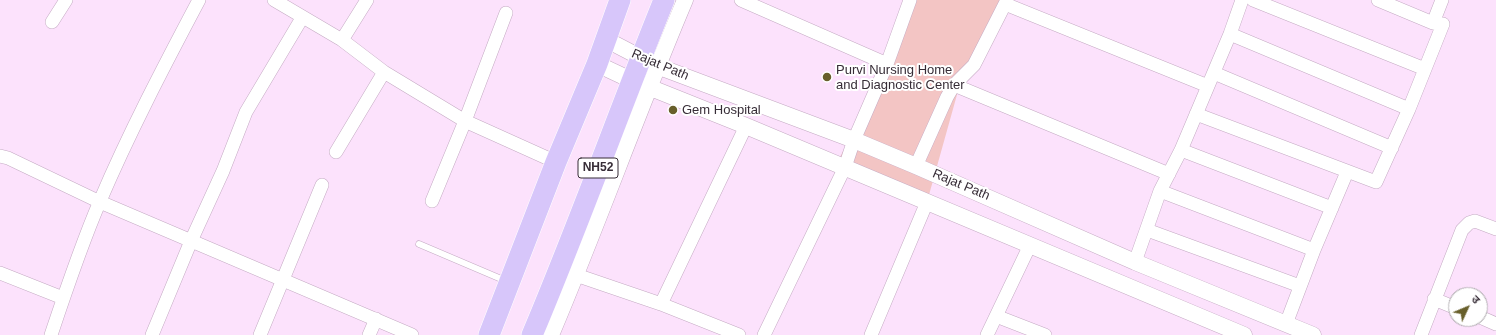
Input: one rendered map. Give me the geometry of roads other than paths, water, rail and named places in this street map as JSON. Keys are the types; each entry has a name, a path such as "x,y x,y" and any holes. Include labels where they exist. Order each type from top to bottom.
{"highway":[{"name":"NH52","path":"489,335 556,162 597,64 620,0"},
{"name":"NH52","path":"532,335 649,62 664,0"}],"street":[{"path":"52,22 66,0"},
{"path":"51,335 63,298 100,202 149,97 199,0"},
{"path":"274,0 302,18 342,40 384,72 465,122 556,162"},
{"path":"342,40 367,0"},
{"path":"649,62 685,0"},
{"path":"741,0 887,64"},
{"path":"764,335 845,168 854,140 887,64 910,0"},
{"path":"1135,262 1160,191 1181,150 1230,34 1242,0"},
{"path":"1253,0 1425,69"},
{"path":"1196,114 1376,182 1409,109 1443,24 1433,23 1378,0"},
{"path":"1433,23 1442,0"},
{"path":"916,166 954,85 974,65 1006,2 1208,86"},
{"path":"432,201 465,122 506,14"},
{"path":"152,335 191,241 223,171 246,112 302,18"},
{"path":"1230,34 1409,109"},
{"name":"Rajat Path","path":"606,40 649,62 854,140 1135,262 1312,335"},
{"name":"Rajat Path","path":"597,64 1244,335"},
{"path":"336,152 384,72"},
{"path":"1214,73 1392,148"},
{"path":"551,335 576,275 640,83"},
{"path":"954,85 1169,174"},
{"path":"661,304 746,126"},
{"path":"1181,150 1332,208"},
{"path":"0,156 8,158 100,202 412,335"},
{"path":"1286,324 1314,250 1347,172"},
{"path":"260,335 322,185"},
{"path":"1160,191 1314,250"},
{"path":"871,335 927,202"},
{"path":"1421,335 1462,230 1470,223 1475,221 1495,226"},
{"path":"1147,230 1300,286"},
{"path":"986,335 1030,245"},
{"path":"0,273 63,298"},
{"path":"576,275 661,304 739,335"},
{"path":"1434,299 1448,305"},
{"path":"996,316 1045,335"},
{"path":"369,335 376,319"}],"lane":[{"path":"419,244 510,282"}],"place":[{"name":"Purvi Nursing Home and Diagnostic Center","path":"827,77"},
{"name":"Gem Hospital","path":"673,110"}]}
